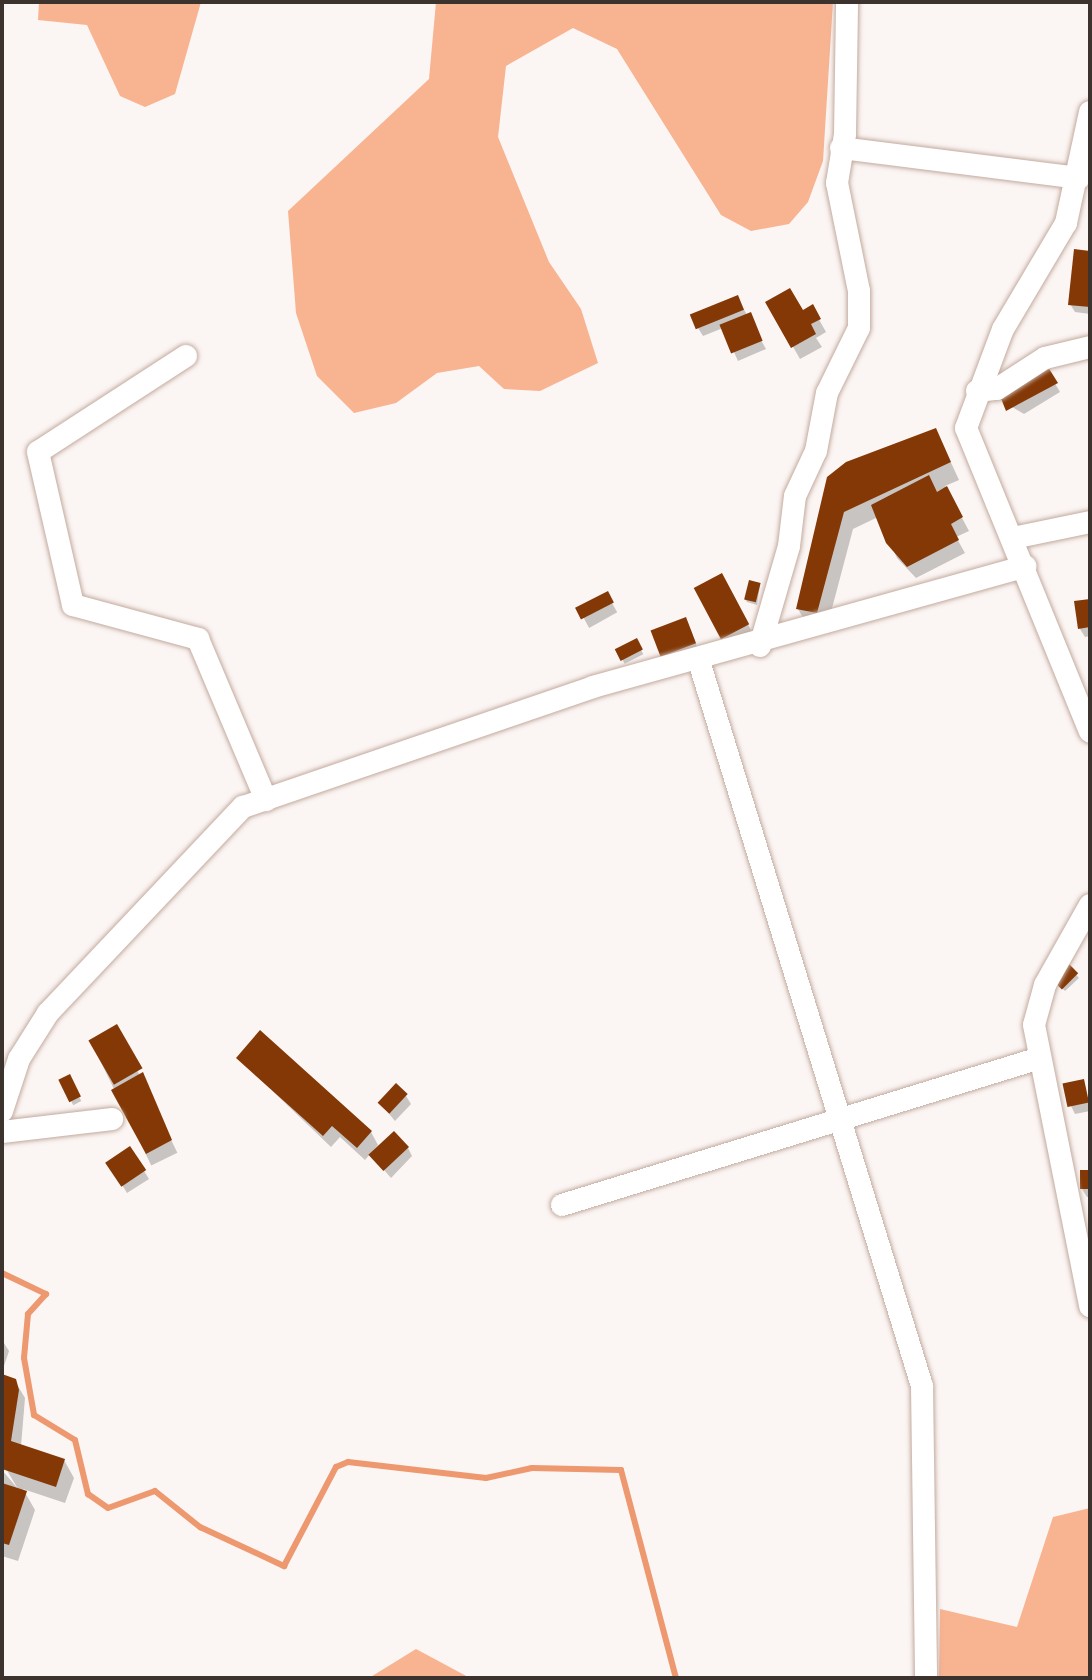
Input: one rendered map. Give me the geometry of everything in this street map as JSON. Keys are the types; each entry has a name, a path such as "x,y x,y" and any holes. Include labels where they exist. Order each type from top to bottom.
{"street":[{"path":"760,646 827,393 859,328 859,291 837,201 847,2"},
{"path":"1090,112 1083,174 1066,223 1003,329 977,391 967,438 1025,566 1090,732"},
{"path":"841,148 1083,174"},
{"path":"977,391 997,389 1045,358 1090,347"},
{"path":"186,356 38,452 73,605 198,639 266,800"},
{"path":"1013,538 1090,522"},
{"path":"2,1111 19,1059 48,1013 223,823 266,800 698,658 760,646 1025,566"},
{"path":"698,658 837,1120 922,1386 926,1678"},
{"path":"1090,905 1037,1007 1038,1059 1090,1306"},
{"path":"562,1205 1038,1059"},
{"path":"2,1132 112,1119"}],"shaded area":[{"path":"39,2 201,2 175,94 145,107 120,96 87,25 38,20"},
{"path":"436,2 833,2 823,161 808,202 789,224 751,231 721,215 617,49 573,28 506,66 498,137 549,262 581,309 598,363 540,391 504,389 479,366 437,373 396,403 354,413 317,376 296,313 288,211 429,79"},
{"path":"1090,1508 1090,1678 939,1678 940,1609 1017,1627 1053,1517"},
{"path":"416,1649 470,1678 369,1678"}],"building":[{"path":"1074,249 1090,251 1090,307 1068,305"},
{"path":"790,288 803,310 813,304 821,319 811,324 816,334 791,348 765,302"},
{"path":"738,295 744,310 696,329 690,314"},
{"path":"751,312 763,341 731,353 719,325"},
{"path":"1048,367 1058,383 1006,411 1000,396"},
{"path":"936,428 951,462 844,512 817,613 796,609 827,477 846,462"},
{"path":"929,475 937,492 947,486 963,517 951,524 959,540 907,567 886,543 871,505"},
{"path":"722,573 749,624 721,639 694,588"},
{"path":"749,580 761,583 756,602 744,599"},
{"path":"608,591 614,603 581,619 575,608"},
{"path":"1090,599 1090,627 1078,629 1074,601"},
{"path":"686,617 696,643 661,657 651,631"},
{"path":"637,638 643,650 621,661 615,649"},
{"path":"1069,964 1078,973 1062,989 1053,980"},
{"path":"117,1024 142,1068 114,1085 88,1040"},
{"path":"260,1030 372,1131 357,1148 332,1126 323,1136 236,1058"},
{"path":"143,1072 172,1140 146,1154 111,1090"},
{"path":"70,1074 81,1096 69,1102 58,1080"},
{"path":"1084,1079 1089,1102 1067,1107 1062,1084"},
{"path":"396,1083 408,1094 389,1114 378,1103"},
{"path":"394,1131 409,1147 383,1171 368,1155"},
{"path":"130,1146 146,1170 121,1187 105,1163"},
{"path":"1080,1170 1090,1170 1090,1189 1080,1189"},
{"path":"2,1374 16,1379 19,1390 11,1441 65,1459 56,1487 2,1469"},
{"path":"2,1483 27,1491 9,1545 2,1543"}],"waterway":[{"path":"2,1273 46,1294 28,1314 24,1358 34,1415 75,1440 88,1494 108,1508 155,1491 200,1527 284,1566 336,1467 348,1462 486,1478 532,1468 621,1470 676,1678"}]}
